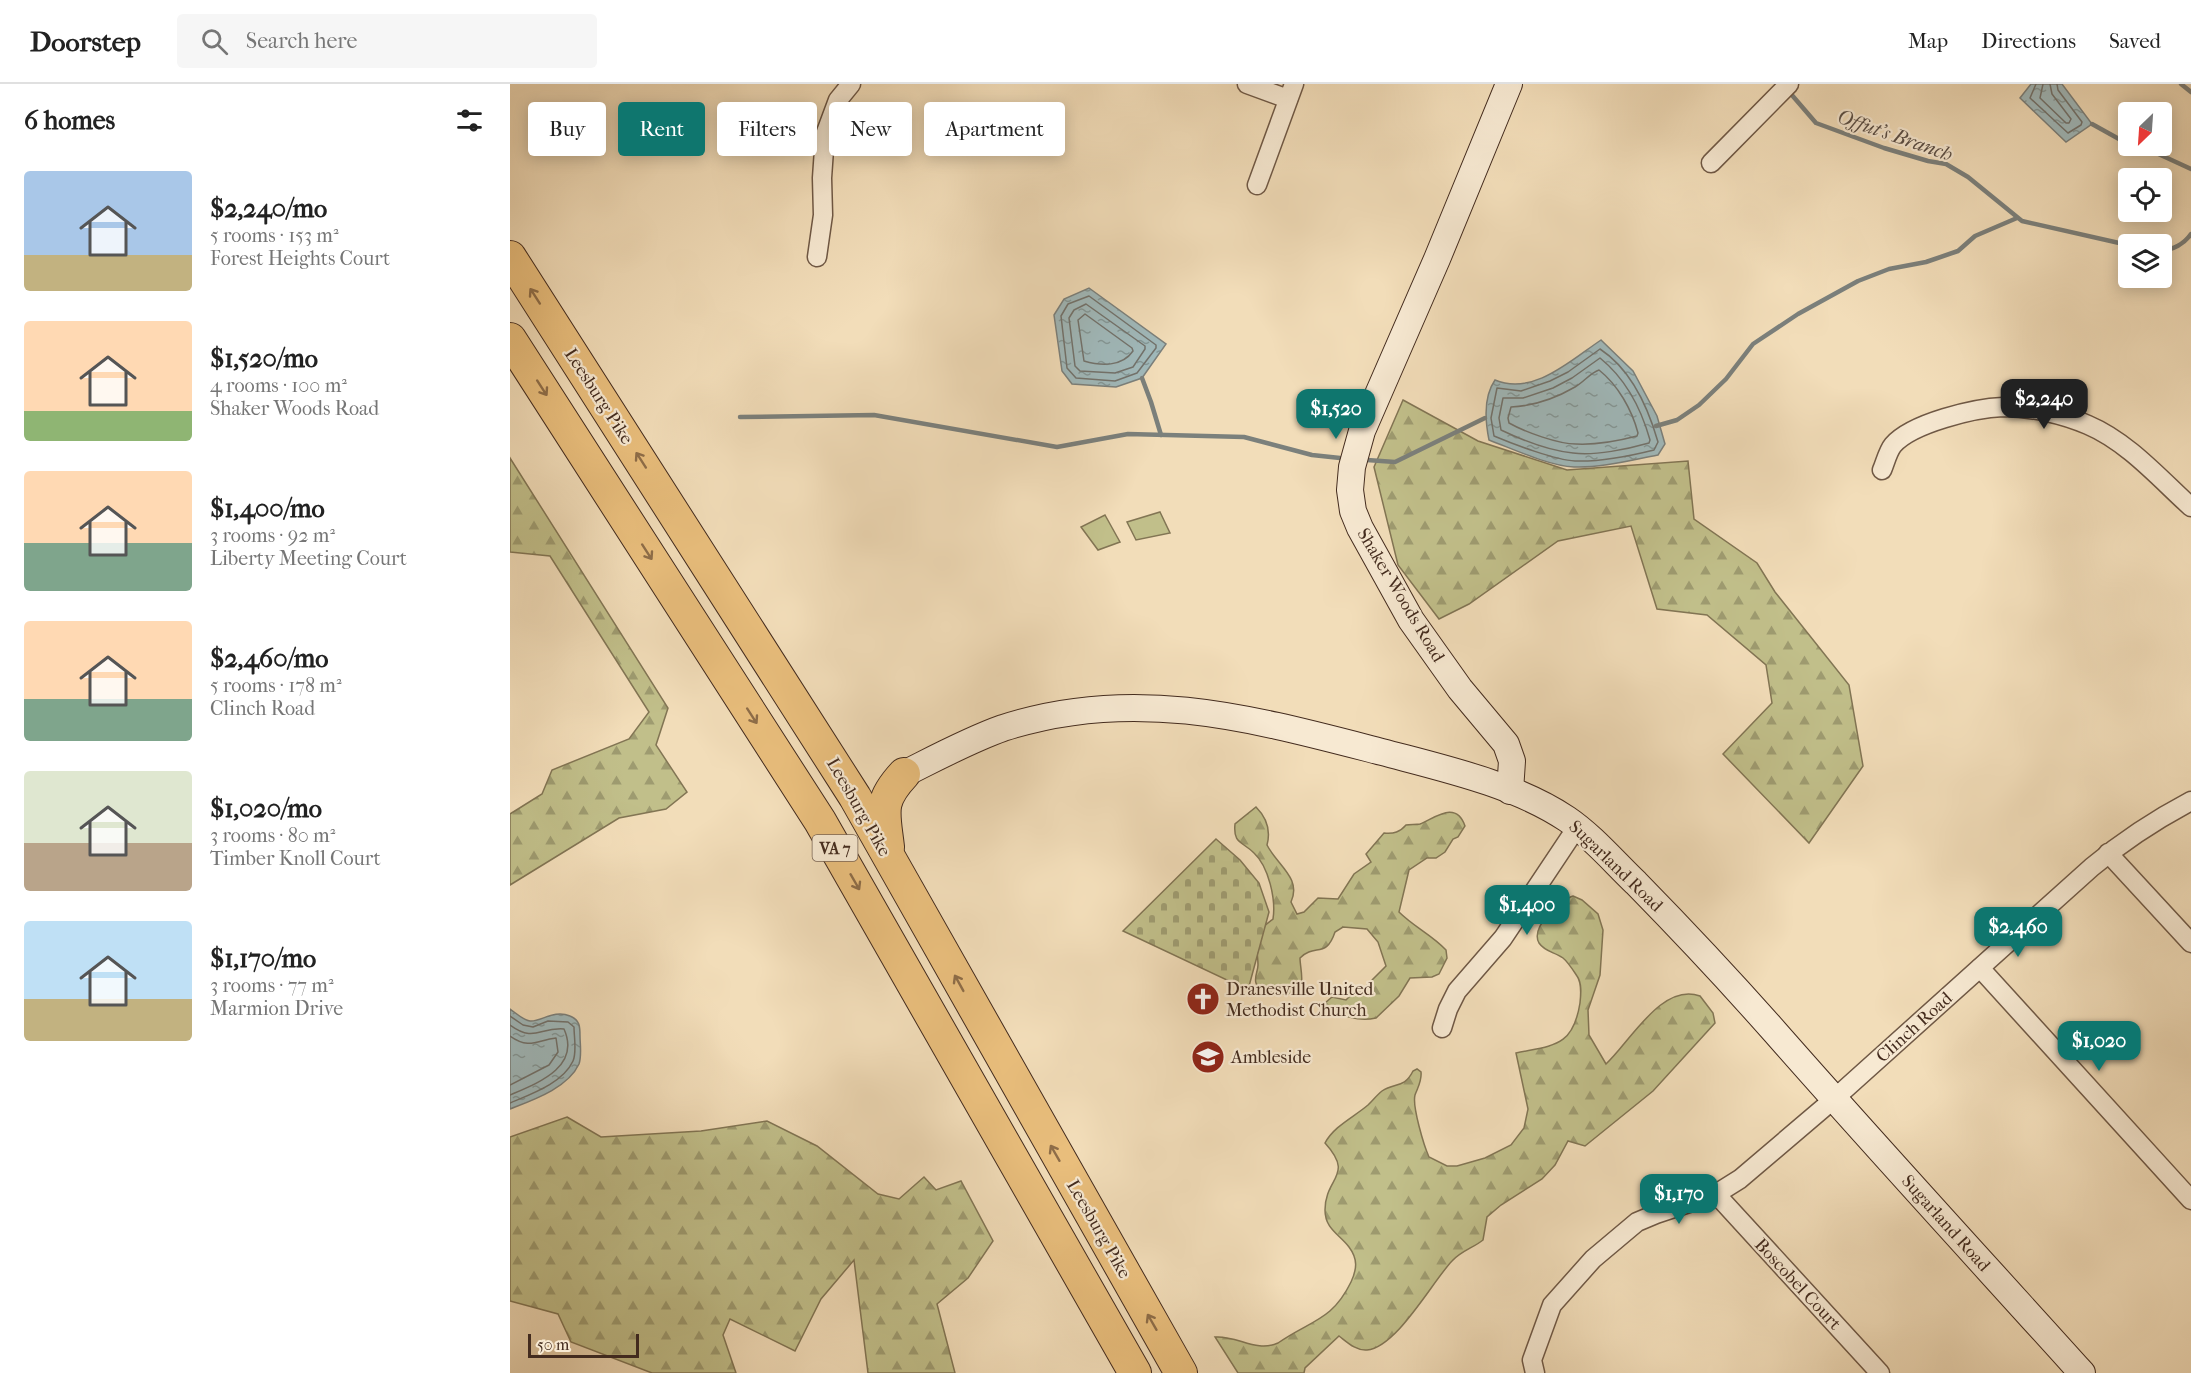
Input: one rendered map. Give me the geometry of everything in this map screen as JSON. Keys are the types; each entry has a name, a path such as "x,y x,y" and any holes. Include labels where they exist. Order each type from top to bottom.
{"highway":[{"name":"Leesburg Pike","path":"510,256 855,797 1181,1373"},
{"path":"510,297 627,477 752,633"},
{"name":"VA 7","path":"510,339 820,821 1135,1373"},
{"path":"831,758 853,773 866,777 904,774"},
{"path":"889,857 885,805 890,789 904,774"}],"street":[{"path":"817,257 823,215 822,178 825,135 838,100 851,84"},
{"path":"1247,84 1291,92 1257,185"},
{"name":"Shaker Woods Road","path":"1509,84 1437,259 1362,431 1352,467 1350,490 1353,511 1360,528 1411,620 1460,688 1506,744 1512,761 1510,791"},
{"path":"1711,163 1789,84"},
{"path":"1882,470 1893,445 1921,425 1965,412 2004,407 2047,412 2089,425 2126,448 2191,507"},
{"name":"Sugarland Road","path":"904,774 1005,728 1066,714 1102,709 1193,710 1273,723 1414,760 1510,791 1557,812 1577,827 1711,960 2082,1373"},
{"name":"Clinch Road","path":"1535,1373 1532,1360 1552,1305 1593,1258 1638,1222 1716,1194 1740,1179 1834,1099 2108,853 2165,815 2191,801"},
{"path":"1442,1028 1457,991 1503,938 1577,827"},
{"path":"2108,853 2191,943"},
{"path":"1980,968 2191,1200"},
{"name":"Boscobel Court","path":"1716,1194 1880,1373"}],"green space":[{"path":"1403,400 1478,441 1567,470 1688,461 1694,519 1757,563 1775,592 1849,685 1863,766 1809,843 1723,754 1772,703 1766,665 1707,615 1657,609 1631,526 1558,541 1469,604 1439,619 1398,565 1374,467"},
{"path":"510,458 668,708 656,745 687,792 666,809 619,818 510,885 510,814 542,794 552,770 629,739 649,712 550,556 510,552"},
{"path":"1160,512 1170,533 1136,540 1127,522"},
{"path":"1105,515 1120,542 1098,550 1081,527"},
{"path":"1256,807 1267,824 1269,834 1267,845 1291,879 1294,893 1291,902 1297,914 1304,912 1318,898 1338,899 1354,874 1371,862 1366,854 1384,833 1396,832 1406,825 1420,824 1445,813 1451,812 1461,818 1465,826 1445,852 1436,858 1427,858 1409,870 1399,912 1446,950 1447,958 1439,974 1432,977 1410,978 1399,996 1376,1018 1356,1019 1332,1010 1326,1007 1325,1003 1332,997 1346,1000 1351,995 1358,994 1386,966 1378,942 1367,929 1343,927 1335,932 1332,940 1324,948 1311,951 1300,958 1302,975 1298,990 1283,994 1269,992 1258,987 1255,937 1273,919 1272,893 1264,867 1259,859 1239,842 1235,835 1235,824"},
{"path":"1216,839 1240,860 1259,883 1269,912 1248,990 1123,931"},
{"path":"1573,896 1582,900 1598,914 1603,930 1600,975 1588,1010 1589,1035 1606,1064 1648,1017 1673,998 1686,994 1700,996 1713,1013 1715,1023 1653,1091 1585,1146 1568,1141 1555,1165 1542,1179 1501,1205 1487,1217 1483,1240 1452,1261 1402,1326 1390,1338 1378,1346 1363,1350 1352,1346 1339,1336 1305,1368 1304,1373 1238,1373 1215,1337 1231,1338 1262,1346 1278,1343 1320,1319 1336,1305 1353,1277 1356,1264 1354,1256 1349,1247 1330,1227 1325,1210 1326,1199 1338,1170 1338,1163 1325,1143 1339,1127 1382,1091 1403,1083 1417,1069 1421,1075 1415,1095 1415,1108 1429,1157 1447,1166 1457,1166 1485,1158 1511,1145 1524,1128 1528,1109 1516,1053 1560,1042 1572,1028 1580,1003 1579,979 1563,958 1541,946 1537,937 1542,922 1554,908"},
{"path":"567,1117 601,1137 701,1131 767,1121 817,1146 878,1194 899,1199 924,1177 936,1190 961,1181 993,1241 968,1278 937,1304 955,1373 868,1373 854,1260 821,1299 795,1351 730,1319 723,1335 736,1373 652,1373 571,1342 558,1314 510,1301 510,1137"}],"water":[{"path":"2031,84 2062,84 2092,124 2066,142 2020,98"},
{"path":"1089,288 1166,344 1142,378 1116,387 1072,384 1062,371 1054,315 1064,299"},
{"path":"1601,340 1633,371 1657,416 1665,444 1658,455 1606,465 1574,467 1542,460 1489,440 1486,409 1488,394 1495,380 1510,384 1538,380 1565,366"},
{"path":"510,1009 530,1021 559,1014 573,1018 578,1022 581,1053 579,1064 567,1080 549,1092 510,1109"}],"waterway":[{"path":"2181,84 2191,92"},
{"name":"Offut's Branch","path":"1791,94 1816,123 1884,148 1946,164 1968,177 2022,221 2118,243"},
{"path":"2092,124 2118,138"},
{"path":"2163,156 2191,169"},
{"path":"1656,426 1677,420 1699,405 1726,379 1753,344 1798,314 1858,281 1889,269 1926,262 1958,251 1975,236 2017,218"},
{"name":"Offut's Branch","path":"2172,248 2185,241 2191,234"},
{"path":"1142,378 1161,435"},
{"path":"740,417 874,415 1057,447 1128,434 1244,437 1312,455 1340,458"},
{"path":"1367,460 1395,462 1485,418"}],"place":[{"name":"Dranesville United Methodist Church","path":"1203,999"},
{"name":"Ambleside","path":"1208,1057"}]}
